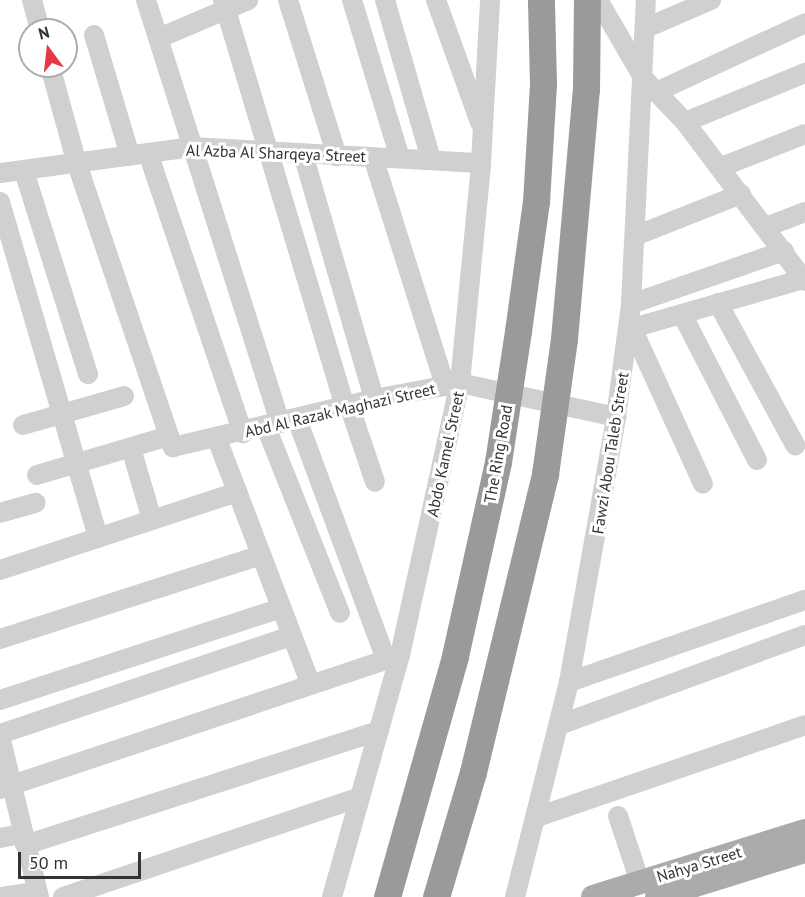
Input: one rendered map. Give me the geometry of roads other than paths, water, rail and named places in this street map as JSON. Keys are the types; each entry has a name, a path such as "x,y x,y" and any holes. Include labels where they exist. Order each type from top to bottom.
{"highway":[{"name":"The Ring Road","path":"387,897 455,656 498,462 537,202 543,84 541,0"},
{"path":"435,897 473,772 545,474 564,339 586,90 587,0"}],"main road":[{"name":"Nahya Street","path":"593,897 648,890 804,848"}],"street":[{"path":"32,0 37,18"},
{"path":"146,0 340,614"},
{"path":"159,38 224,5 248,0"},
{"path":"288,0 337,156"},
{"path":"352,0 400,158"},
{"path":"385,0 431,159"},
{"path":"435,0 483,131"},
{"name":"Abdo Kamel Street","path":"328,895 379,731 453,385 481,163 490,0"},
{"path":"598,0 650,85 685,122 721,167 804,280 631,328 703,484"},
{"name":"Fawzi Abou Taleb Street","path":"515,897 560,726 569,682 631,328 635,236 650,85 646,0"},
{"path":"646,28 711,0"},
{"path":"224,5 347,406 375,482"},
{"path":"650,85 805,23"},
{"path":"94,35 243,433"},
{"path":"685,122 805,73"},
{"path":"53,78 77,164 170,440"},
{"path":"721,167 805,134"},
{"name":"Al Azba Al Sharqeya Street","path":"0,173 192,147 481,163"},
{"path":"303,154 374,399"},
{"path":"373,157 453,385"},
{"path":"24,171 88,374"},
{"path":"635,236 741,194"},
{"path":"0,202 98,538"},
{"path":"766,227 805,212"},
{"path":"631,304 784,251"},
{"path":"718,303 795,445"},
{"path":"682,314 757,460"},
{"name":"Abd Al Razak Maghazi Street","path":"37,475 131,448 170,440 177,448 374,399 453,385 616,417"},
{"path":"23,425 124,396"},
{"path":"6,788 393,657 281,423"},
{"path":"216,440 311,685"},
{"path":"131,448 152,520"},
{"path":"0,570 237,492"},
{"path":"0,512 36,503"},
{"path":"0,639 261,555"},
{"path":"569,682 805,600"},
{"path":"0,700 281,608"},
{"path":"560,726 805,635"},
{"path":"2,897 38,894 24,840 6,788 0,735 292,636"},
{"path":"537,817 805,725"},
{"path":"0,838 24,840 379,731"},
{"path":"63,897 360,797"},
{"path":"618,816 648,890"}]}
